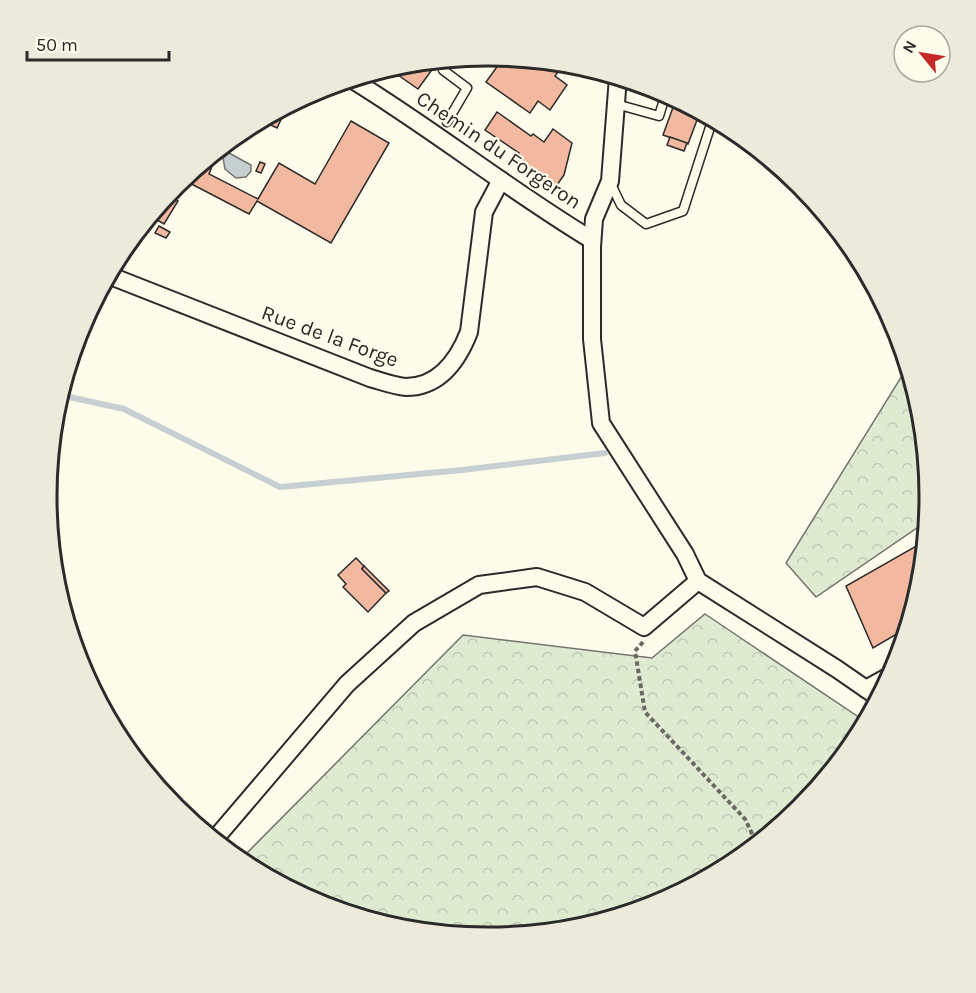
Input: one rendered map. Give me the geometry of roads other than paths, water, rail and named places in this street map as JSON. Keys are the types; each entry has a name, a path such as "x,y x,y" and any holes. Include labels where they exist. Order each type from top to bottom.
{"street":[{"name":"Chemin du Forgeron","path":"360,85 592,240"},
{"path":"617,85 610,181 594,219 592,240 592,339 601,423 685,554 698,581 872,693"},
{"name":"Rue de la Forge","path":"117,278 370,378 404,387 422,386 451,366 462,350 469,332 484,212 501,180"},
{"path":"220,833 347,684 414,622 479,585 537,577 585,592 644,627 698,581"}],"lane":[{"path":"444,68 443,70 467,88 447,122"},
{"path":"616,104 658,116 663,102"},
{"path":"610,181 621,205 646,224 683,211 710,127"}],"waterway":[{"path":"69,397 124,409 280,487 462,470 605,453"}]}
